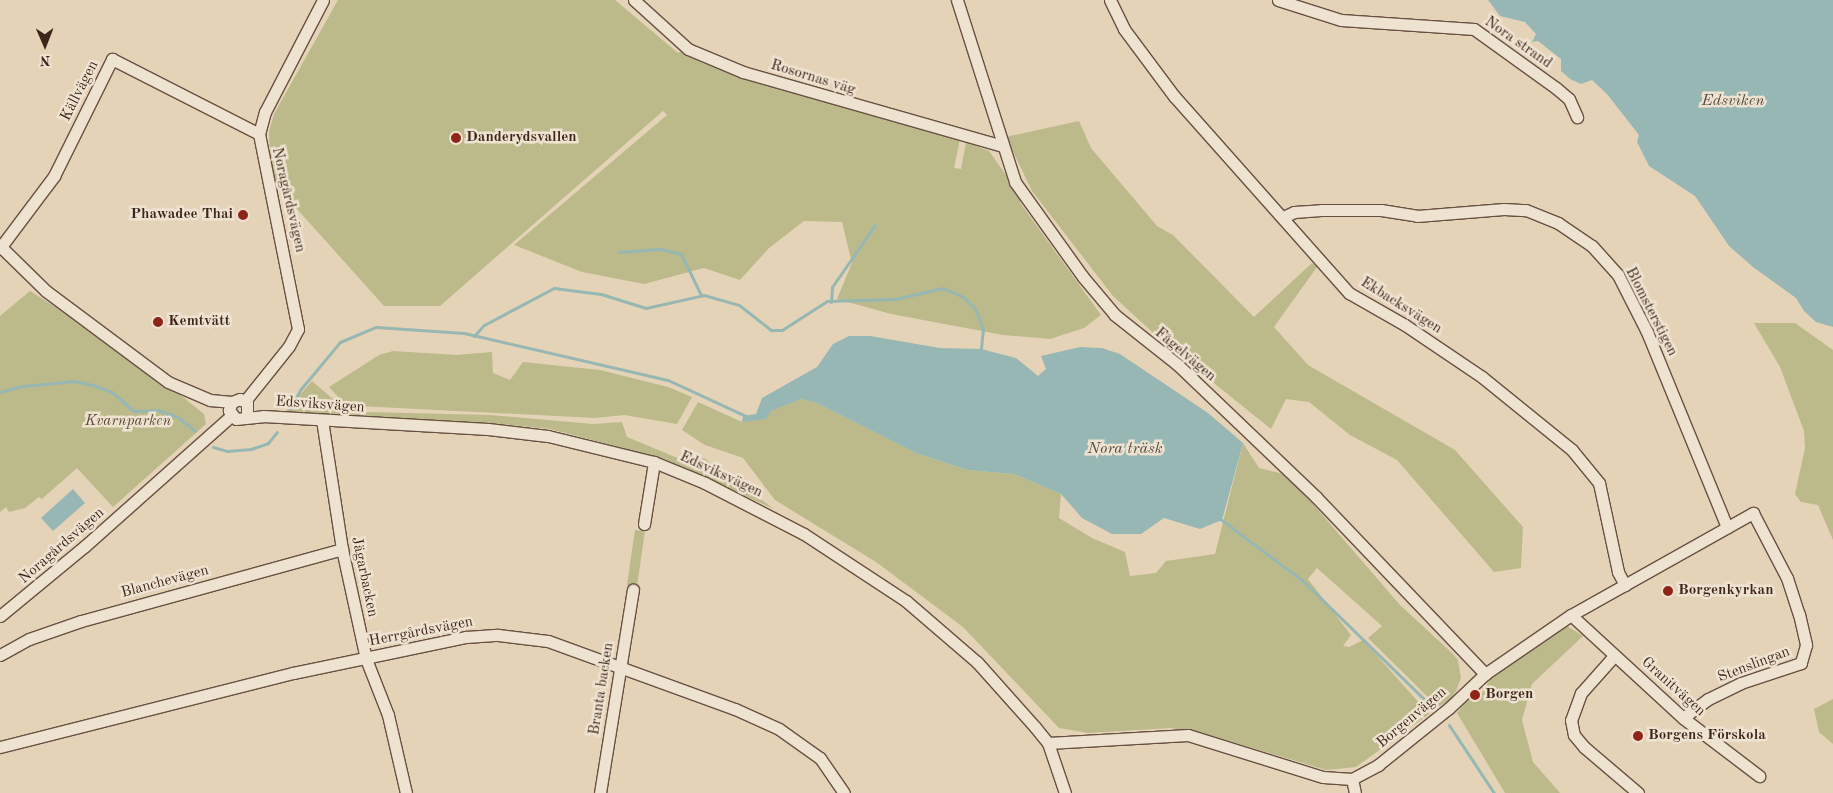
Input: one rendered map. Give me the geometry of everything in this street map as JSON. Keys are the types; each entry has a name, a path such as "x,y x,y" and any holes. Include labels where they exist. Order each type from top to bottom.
{"street":[{"name":"Noragårdsvägen","path":"245,401 293,341 298,329 260,134 265,112 323,0"},
{"name":"Rosornas väg","path":"634,0 688,49 743,72 1003,146"},
{"name":"Fågelvägen","path":"957,0 1016,182 1083,277 1114,314 1178,365 1316,497 1485,674"},
{"name":"Ekbacksvägen","path":"1110,0 1124,29 1174,96 1349,293 1405,325 1482,377 1572,450 1599,483 1618,572 1624,584"},
{"name":"Nora strand","path":"1278,0 1341,20 1474,29 1556,88 1569,100 1577,116"},
{"name":"Källvägen","path":"1,247 54,176 112,59 260,134"},
{"name":"Blomsterstigen","path":"1283,218 1294,212 1321,210 1381,210 1417,216 1526,210 1558,222 1592,246 1618,275 1647,332 1727,528"},
{"path":"1,247 46,291 168,382 210,400 245,401 249,409 246,417 240,420 232,416 229,409 232,402"},
{"name":"Noragårdsvägen","path":"0,616 85,546 232,416"},
{"name":"Edsviksvägen","path":"246,417 517,432 548,436 654,462 757,508 838,555 906,600 977,662 1048,744 1065,793"},
{"name":"Jägarbacken","path":"322,420 342,549 366,659 388,715 406,793"},
{"path":"644,524 654,462"},
{"name":"Borgenvägen","path":"1352,779 1378,765 1445,712 1485,674 1570,615 1753,513"},
{"name":"Stenslingan","path":"1683,718 1708,699 1741,683 1801,664 1806,645 1799,614 1787,578 1753,513"},
{"name":"Blanchevägen","path":"0,655 29,639 81,621 342,549"},
{"name":"Branta backen","path":"600,793 633,590"},
{"name":"Granitvägen","path":"1570,615 1683,718 1760,776"},
{"name":"Herrgårdsvägen","path":"0,747 293,673 466,637 498,635 548,641 735,709 779,729 820,758 844,793"},
{"path":"1614,656 1581,693 1571,720 1574,735 1584,747 1638,793"},
{"path":"1048,744 1188,735 1323,777 1352,779 1355,793"}],"green space":[{"path":"338,0 615,0 678,53 681,51 702,63 780,90 960,139 954,168 961,169 966,142 989,151 1018,192 1021,204 1101,315 1084,328 1050,339 1003,335 891,314 837,299 852,263 842,222 804,221 769,248 740,280 704,268 644,284 582,272 514,245 667,115 663,111 440,306 384,306 271,180 269,132 274,114"},
{"path":"1079,121 1091,148 1157,226 1173,235 1254,317 1312,263 1317,267 1274,327 1308,365 1455,450 1523,527 1521,568 1494,572 1397,460 1350,435 1309,402 1286,399 1271,429 1163,342 1113,296 1032,191 1006,137"},
{"name":"Kvarnparken","path":"30,291 123,349 204,414 206,424 113,507 77,468 42,499 39,497 25,508 9,512 6,507 0,512 0,316"},
{"path":"1754,323 1795,323 1833,350 1833,540 1818,505 1801,502 1795,494 1805,448 1804,431 1780,367"},
{"path":"393,351 457,355 492,352 493,373 510,380 523,362 600,370 668,387 692,397 677,424 624,415 595,418 359,406 342,401 329,387 379,355"},
{"path":"312,381 341,406 360,412 360,417 285,412"},
{"path":"801,399 817,403 916,453 967,470 1014,474 1061,494 1059,518 1092,538 1125,552 1130,576 1156,573 1166,561 1215,554 1243,443 1259,468 1288,475 1400,605 1452,653 1458,660 1461,678 1456,691 1451,699 1438,707 1368,638 1382,626 1317,568 1308,579 1351,635 1343,646 1349,647 1363,640 1429,714 1356,767 1326,770 1209,735 1171,728 1088,733 1059,728 963,627 876,562 775,500 743,458 705,445 682,430 698,402 742,422"},
{"path":"366,412 490,415 593,424 622,422 627,437 692,464 704,458 774,509 665,459 550,429 501,424 365,418"},
{"path":"635,530 645,531 637,586 627,585"},
{"path":"1567,626 1583,636 1532,684 1522,720 1533,762 1560,793 1505,793 1457,713 1466,702 1481,695 1490,680 1542,641"},
{"path":"1833,699 1833,744 1819,732 1814,709"}],"water":[{"name":"Edsviken","path":"1488,0 1833,0 1833,327 1816,322 1804,311 1796,298 1753,267 1729,246 1695,196 1649,166 1637,142 1639,135 1607,94 1592,80 1581,84 1570,79 1561,71 1561,59 1538,41 1532,42 1536,34 1525,22 1500,16"},
{"name":"Nora träsk","path":"849,336 870,336 940,348 981,349 1016,358 1038,376 1046,369 1041,356 1080,347 1102,348 1120,354 1208,413 1243,443 1222,520 1200,529 1164,518 1141,534 1112,534 1082,518 1061,494 1014,474 967,470 916,453 817,403 801,399 771,411 766,419 742,422 743,416 756,414 762,398 817,367 833,344"},
{"path":"73,489 85,503 53,531 41,518"}],"waterway":[{"path":"831,302 832,287 875,225"},
{"path":"619,252 660,249 681,254 701,295"},
{"path":"474,336 484,325 554,288 601,294 646,308 704,295 739,305 771,330 782,330 827,301 895,299 943,288 963,297 975,308 983,329 981,349"},
{"path":"290,409 300,390 340,342 376,327 464,333 668,380 746,416"},
{"path":"25,386 74,381 93,385 112,392 134,411 158,410 178,417 195,431"},
{"path":"0,392 22,386"},
{"path":"213,447 227,451 251,449 268,443 277,432"},
{"path":"1219,518 1302,580 1433,708"},
{"path":"1449,725 1494,793"}],"place":[{"name":"Danderydsvallen","path":"456,138"},
{"name":"Phawadee Thai","path":"243,215"},
{"name":"Kemtvätt","path":"158,322"},
{"name":"Borgenkyrkan","path":"1668,591"},
{"name":"Borgen","path":"1475,695"},
{"name":"Borgens Förskola","path":"1638,736"}]}
